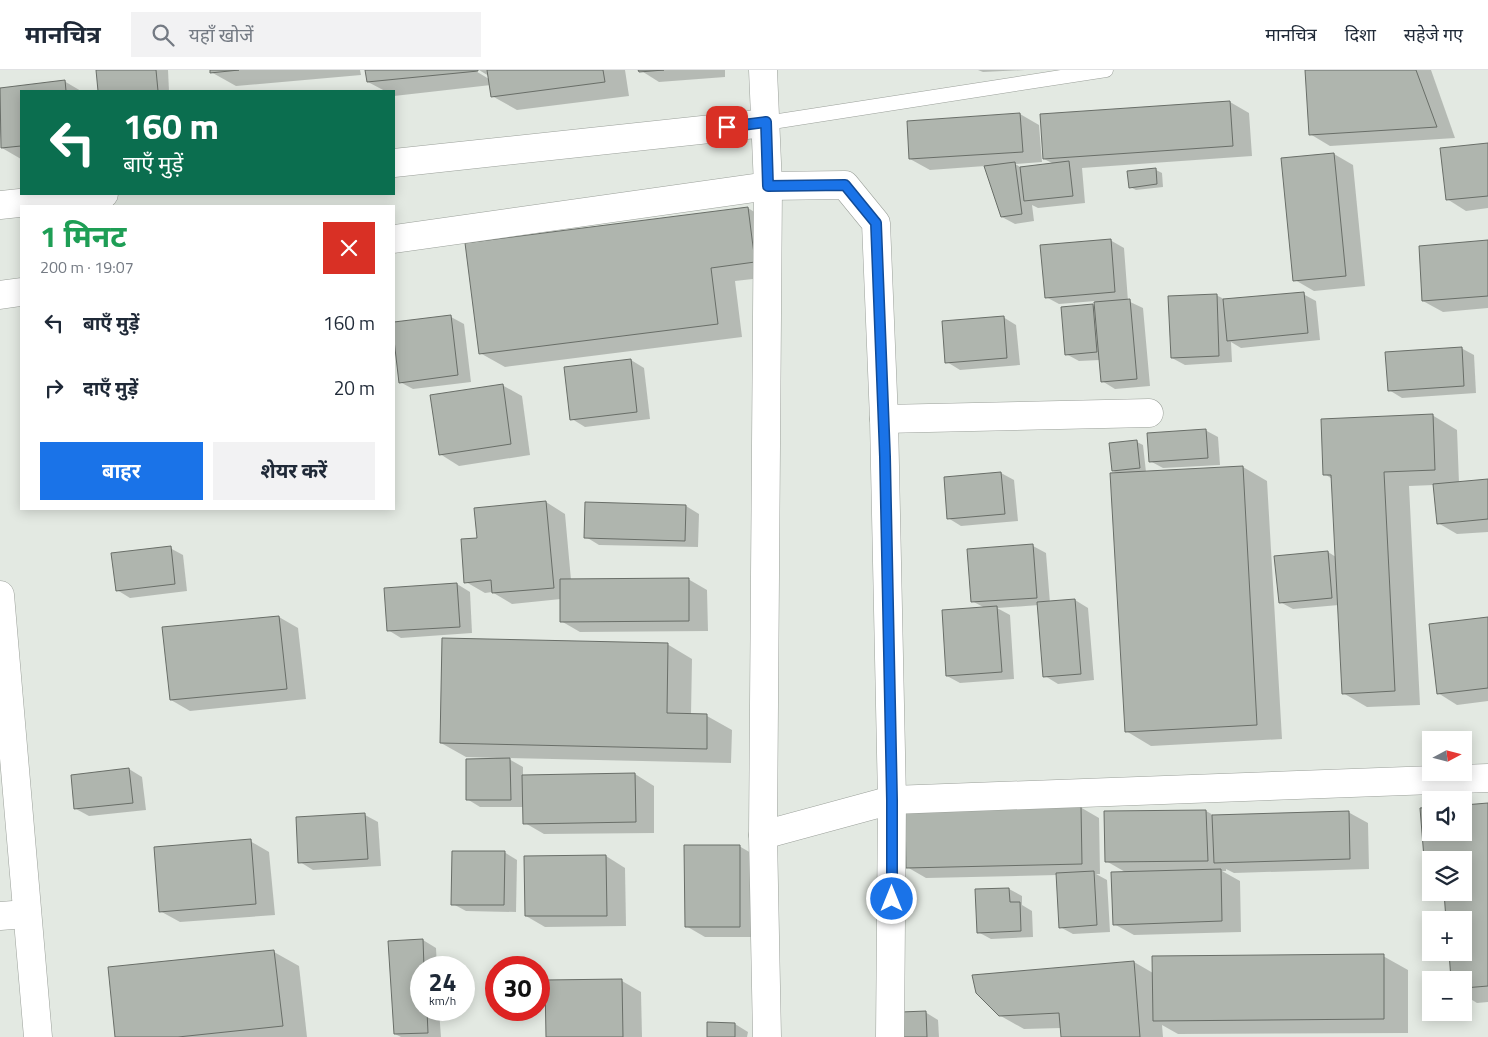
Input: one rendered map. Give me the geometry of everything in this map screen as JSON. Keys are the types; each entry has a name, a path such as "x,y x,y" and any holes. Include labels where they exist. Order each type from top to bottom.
{"street":[{"path":"763,70 768,186 763,835 767,1037"},
{"path":"395,163 766,122"},
{"path":"395,239 768,186 845,185 876,223 884,419 892,800 890,1037"},
{"path":"0,205 95,195"},
{"path":"0,295 20,292"},
{"path":"884,419 1148,413"},
{"path":"0,595 13,915 38,1037"},
{"path":"763,835 892,800 1488,778"}],"lane":[{"path":"766,122 1106,70"}],"building":[{"path":"96,70 156,70 158,90 98,90"},
{"path":"210,70 239,70 210,73"},
{"path":"365,70 478,70 478,71 367,82"},
{"path":"487,70 603,70 605,82 491,97"},
{"path":"638,70 664,70 639,72"},
{"path":"1305,70 1416,70 1437,127 1309,135"},
{"path":"65,80 66,90 20,90 20,146 1,148 0,88"},
{"path":"1230,101 1233,146 1043,159 1040,114"},
{"path":"1020,113 1023,152 909,159 907,121"},
{"path":"1488,143 1488,196 1446,200 1440,148"},
{"path":"1334,153 1346,276 1293,281 1281,158"},
{"path":"1069,161 1073,196 1024,201 1020,167"},
{"path":"1015,162 1022,214 1001,217 984,166"},
{"path":"1156,168 1157,184 1129,188 1127,171"},
{"path":"748,207 755,262 711,268 718,324 479,354 465,243"},
{"path":"1111,239 1115,292 1045,298 1040,245"},
{"path":"1488,240 1488,296 1422,301 1419,246"},
{"path":"1304,292 1308,333 1227,341 1223,299"},
{"path":"1217,294 1219,356 1171,358 1168,296"},
{"path":"1130,299 1137,379 1101,382 1094,302"},
{"path":"1093,304 1097,352 1065,355 1061,307"},
{"path":"451,315 458,375 399,383 395,349 395,322"},
{"path":"1004,316 1007,358 945,363 942,321"},
{"path":"1462,347 1464,386 1388,391 1385,352"},
{"path":"631,359 637,412 570,420 564,367"},
{"path":"503,384 511,444 439,455 430,395"},
{"path":"1433,414 1435,470 1384,472 1395,691 1342,694 1331,475 1323,475 1321,419"},
{"path":"1206,429 1208,458 1149,462 1147,433"},
{"path":"1137,440 1140,468 1112,471 1109,443"},
{"path":"1243,466 1257,725 1125,732 1110,473"},
{"path":"1001,472 1005,514 947,519 944,477"},
{"path":"1488,479 1488,519 1437,524 1433,484"},
{"path":"546,501 554,588 492,593 491,580 464,583 461,539 477,538 474,508"},
{"path":"585,502 686,505 685,541 584,538"},
{"path":"1033,544 1037,598 971,602 967,549"},
{"path":"171,546 175,584 116,591 111,553"},
{"path":"1328,551 1332,598 1279,603 1274,556"},
{"path":"689,578 689,621 560,622 560,579"},
{"path":"457,583 460,627 387,631 384,588"},
{"path":"1075,599 1081,674 1043,677 1037,602"},
{"path":"997,606 1002,672 946,676 942,610"},
{"path":"279,616 287,689 170,700 162,627"},
{"path":"1488,617 1488,688 1437,694 1429,624"},
{"path":"442,638 668,643 667,713 707,714 707,749 440,743"},
{"path":"510,758 511,800 466,800 466,759"},
{"path":"129,768 133,803 74,809 71,775"},
{"path":"635,773 636,822 523,824 522,775"},
{"path":"1488,803 1488,986 1472,987 1472,971 1450,971 1450,961 1472,961 1472,911 1445,911 1445,901 1472,901 1472,851 1423,851 1423,841 1472,841 1472,804"},
{"path":"1081,806 1082,864 906,868 905,810"},
{"path":"1420,808 1422,808 1422,833"},
{"path":"1206,810 1208,861 1105,862 1104,811"},
{"path":"1349,811 1350,859 1214,863 1212,815"},
{"path":"365,813 368,859 298,863 296,817"},
{"path":"251,839 256,904 159,912 154,847"},
{"path":"684,845 740,845 740,927 685,927"},
{"path":"452,851 505,851 504,905 451,905"},
{"path":"606,855 607,916 525,916 524,856"},
{"path":"1221,869 1222,921 1113,925 1111,872"},
{"path":"1094,871 1097,925 1059,928 1056,873"},
{"path":"1009,888 1010,902 1020,902 1021,931 977,933 975,889"},
{"path":"423,939 424,956 410,956 410,1021 427,1021 428,1033 394,1034 388,941"},
{"path":"274,950 283,1026 178,1037 115,1037 108,967"},
{"path":"1384,954 1384,1019 1153,1021 1152,956"},
{"path":"1134,961 1140,1037 1061,1037 1059,1013 999,1016 976,993 972,975"},
{"path":"622,979 623,1037 546,1037 546,1021 550,1021 550,980"},
{"path":"926,1011 927,1037 902,1037 901,1012"},
{"path":"707,1022 735,1023 735,1037 707,1037"}],"route":[{"path":"727,127 766,122 768,186 845,185 876,223 885,457 892,800 892,899"}]}
